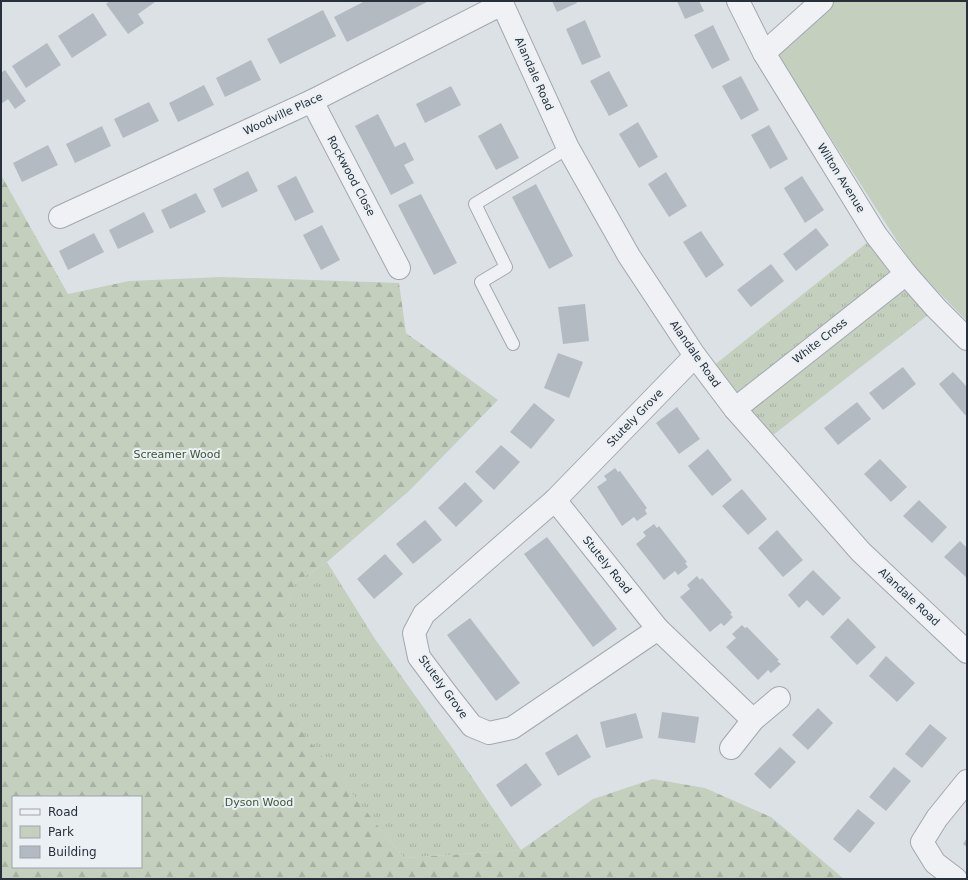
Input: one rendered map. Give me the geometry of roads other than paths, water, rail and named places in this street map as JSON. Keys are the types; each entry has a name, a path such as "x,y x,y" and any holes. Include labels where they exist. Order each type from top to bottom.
{"street":[{"name":"Wilton Avenue","path":"738,1 764,53 876,234 906,274 936,308 967,339"},
{"path":"764,53 822,1"},
{"name":"Woodville Place","path":"60,217 312,101 502,3"},
{"name":"Alandale Road","path":"502,3 568,148 629,256 695,356 735,409 861,552 967,652"},
{"name":"Rockwood Close","path":"312,101 388,259"},
{"name":"White Cross","path":"735,409 906,274"},
{"name":"Stutely Grove","path":"658,629 512,728 489,733 472,726 419,657 414,633 424,614 555,500 695,356"},
{"name":"Stutely Road","path":"555,500 658,629"},
{"path":"658,629 753,720"},
{"path":"731,748 753,720 780,698"},
{"path":"956,879 935,863 922,842 937,818 967,781"}],"lane":[{"path":"513,344 481,282 506,267 475,204 568,148"}],"park label":[{"name":"Screamer Wood","path":"177,454"},
{"name":"Dyson Wood","path":"259,802"}]}
